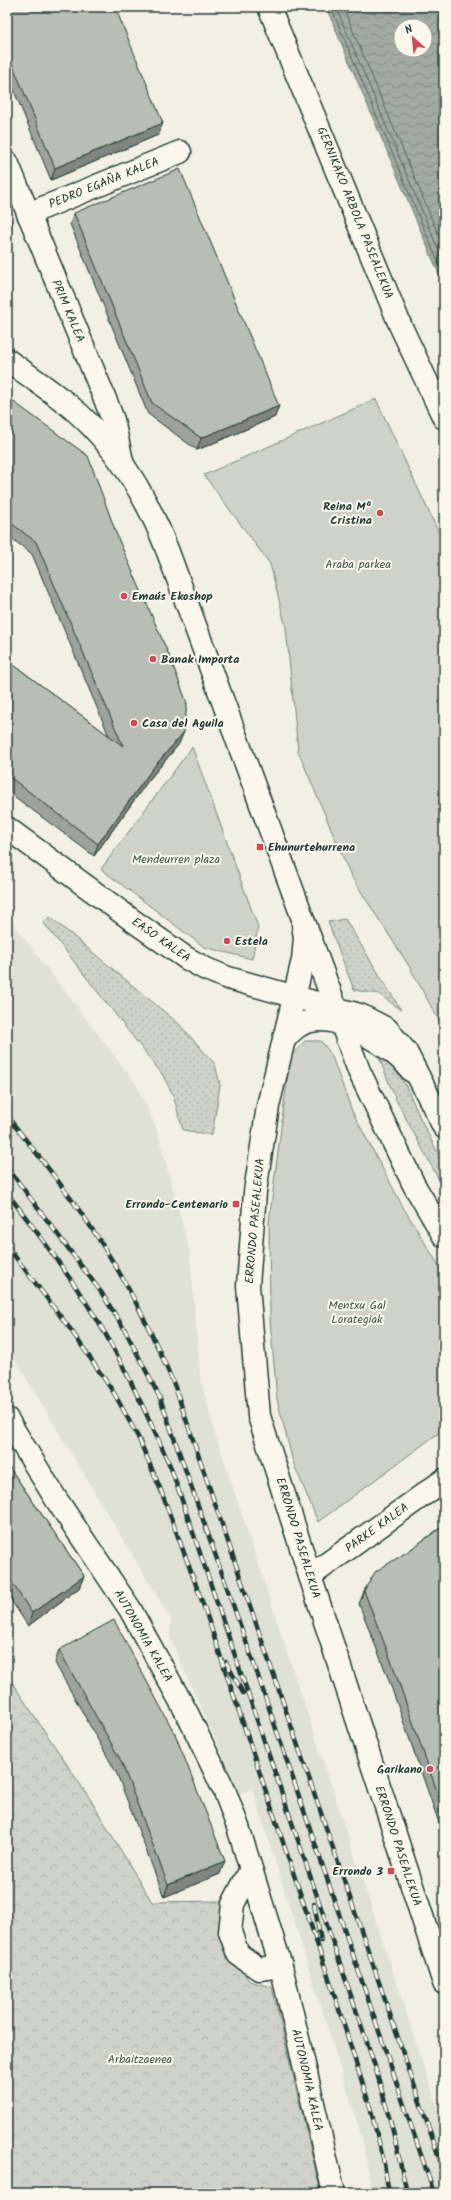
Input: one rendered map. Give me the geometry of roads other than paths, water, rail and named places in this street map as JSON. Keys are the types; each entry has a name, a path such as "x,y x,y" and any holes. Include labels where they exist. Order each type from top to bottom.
{"street":[{"name":"GERNIKAKO ARBOLA PASEALEKUA","path":"269,7 401,327 444,418"},
{"name":"PEDRO EGAÑA KALEA","path":"28,214 180,152"},
{"name":"PRIM KALEA","path":"7,162 105,399 113,420 122,462"},
{"path":"7,360 67,404 91,426 122,462 156,520 359,1070 385,1128 414,1185 444,1236"},
{"name":"EASO KALEA","path":"7,828 186,958 228,978 295,997 339,1017"},
{"name":"ERRONDO PASEALEKUA","path":"302,919 305,938 303,960 268,1106 255,1192 248,1286 259,1416 444,1983"},
{"path":"284,1040 300,1025 310,1021 339,1017 366,1018 386,1029 406,1052 444,1128"},
{"name":"AUTONOMIA KALEA","path":"7,1419 56,1500 130,1609 188,1715 225,1792 281,1966 334,2193"},
{"name":"PARKE KALEA","path":"310,1576 444,1480"},
{"path":"251,1869 233,1904 230,1932 238,1954 259,1969 281,1966"}],"water":[{"path":"326,7 444,7 444,286"}],"railway":[{"path":"7,1116 70,1198 105,1249 143,1316 175,1387 444,2172"},
{"path":"7,1167 101,1292 126,1332 160,1398 255,1667 434,2193"},
{"path":"7,1193 59,1262 106,1335 132,1384 171,1468 374,2063 392,2127 407,2193"},
{"path":"7,1246 71,1330 114,1393 138,1437 160,1488 203,1604 336,2000 370,2107 383,2158 389,2193"},
{"path":"226,1662 243,1693"},
{"path":"314,1904 321,1941"}],"place":[{"name":"Reina Mª Cristina","path":"380,513"},
{"name":"Emaús Ekoshop","path":"124,596"},
{"name":"Banak Importa","path":"153,659"},
{"name":"Casa del Aguila","path":"134,723"},
{"name":"Ehunurtehurrena","path":"260,847"},
{"name":"Estela","path":"227,941"},
{"name":"Errondo-Centenario","path":"236,1204"},
{"name":"Garikano","path":"430,1769"},
{"name":"Errondo 3","path":"391,1871"}],"park label":[{"name":"Araba parkea","path":"358,564"},
{"name":"Mendeurren plaza","path":"176,859"},
{"name":"Mentxu Gal Lorategiak","path":"357,1312"},
{"name":"Arbaitzaenea","path":"140,2059"}]}
